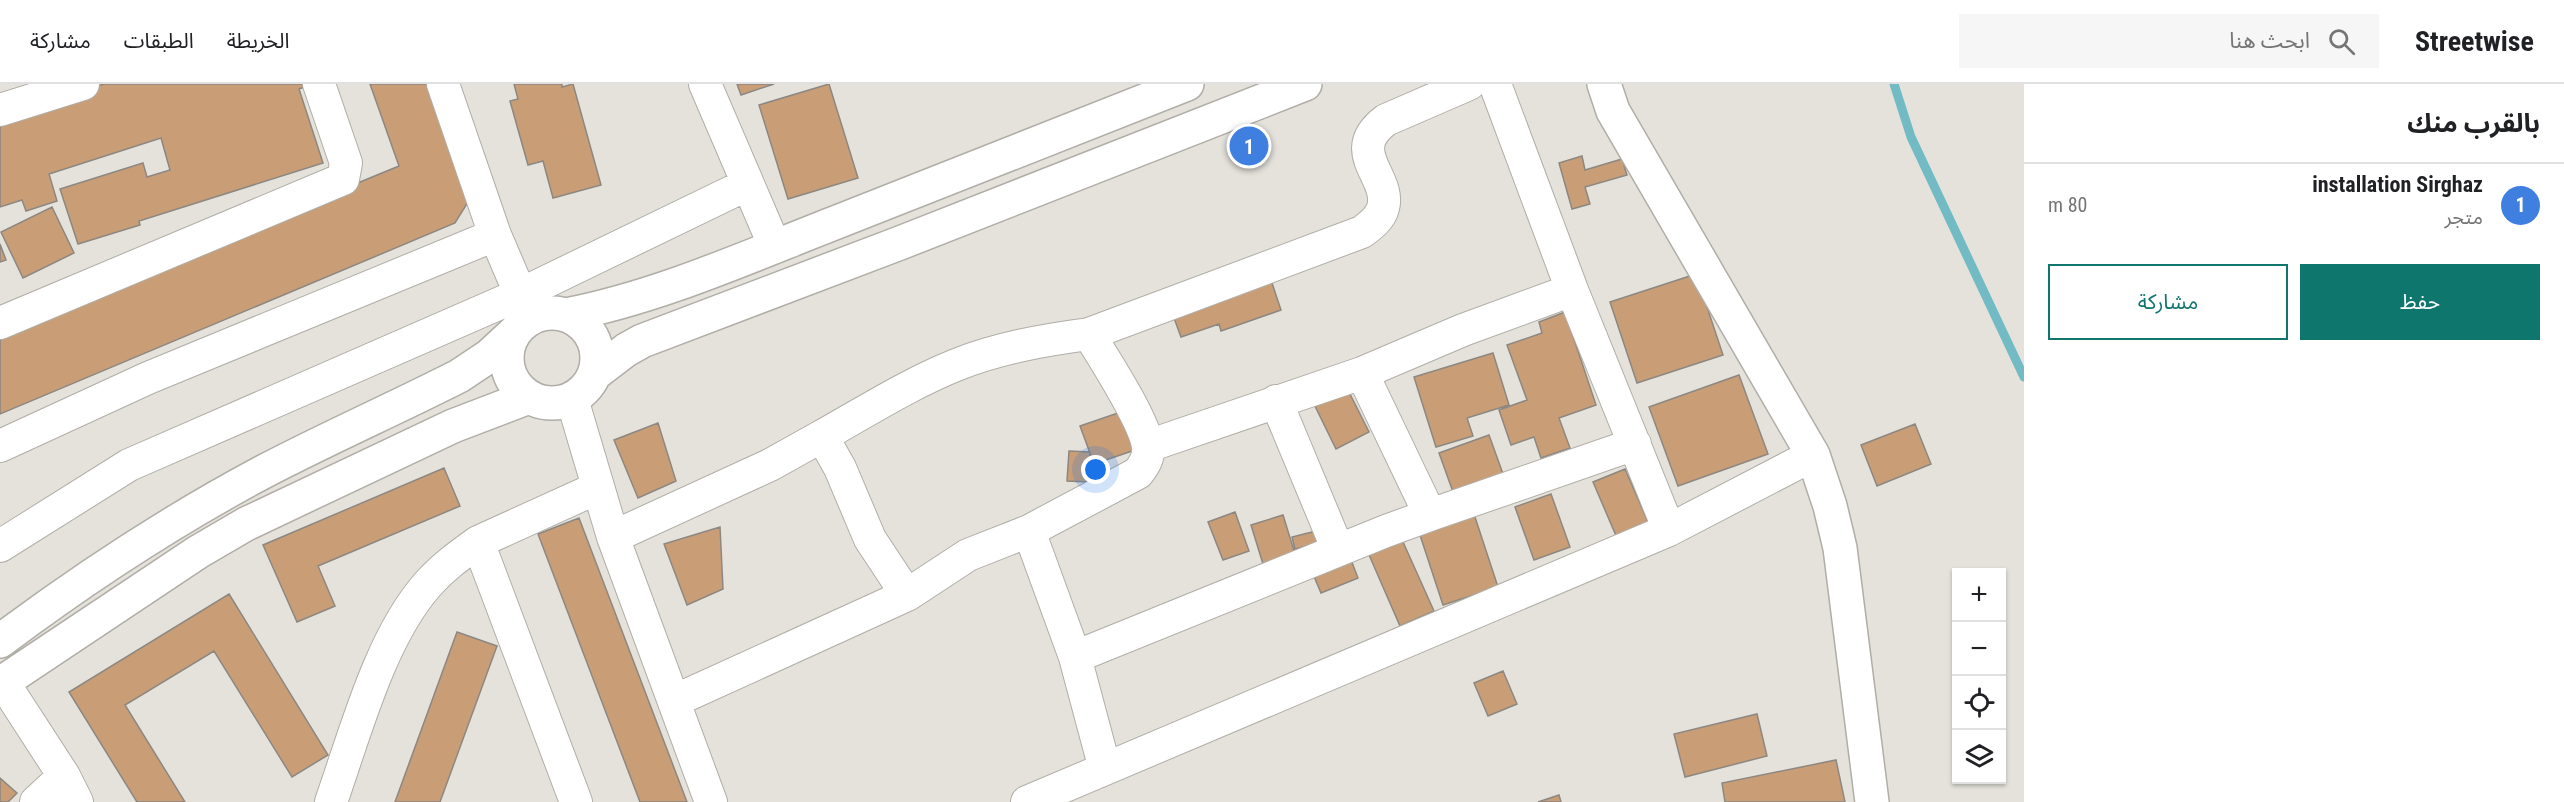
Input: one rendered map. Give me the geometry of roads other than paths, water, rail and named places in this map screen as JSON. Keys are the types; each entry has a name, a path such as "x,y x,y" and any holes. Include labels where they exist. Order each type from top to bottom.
{"main road":[{"path":"0,641 157,534 262,473 459,376 489,356 523,314 566,315 637,298 775,247 1187,84"},
{"path":"523,314 508,348 507,367 515,384 529,398 543,403 558,404 572,399 587,388 596,373 626,350 651,337 900,243 1305,84"},
{"path":"1604,84 1613,111 1812,455 1830,506 1840,548 1872,802"},
{"path":"566,315 581,324 593,338 598,355 596,373"},
{"path":"1,683 198,552 246,524 453,426 529,398"}],"street":[{"path":"0,110 83,84"},
{"path":"0,323 343,179 346,163 319,84"},
{"path":"442,84 523,314"},
{"path":"705,84 746,185 775,247"},
{"path":"613,537 770,465 955,366 1006,349 1044,340 1089,334 1362,232 1375,222 1383,210 1384,200 1369,156 1369,140 1375,129 1386,120 1468,84"},
{"path":"1495,84 1572,290 1669,530"},
{"path":"0,546 129,465 523,314 746,185"},
{"path":"0,446 148,378 495,235"},
{"path":"1148,446 1362,372 1463,330 1572,290"},
{"path":"674,701 907,595 968,555 1029,531 1138,473 1145,465 1148,446 1141,427 1120,387 1089,334"},
{"path":"1362,372 1430,515"},
{"path":"572,399 613,537 711,802"},
{"path":"1276,401 1338,550"},
{"path":"822,436 840,468 870,539 907,595"},
{"path":"1075,657 1430,515 1635,444"},
{"path":"1027,802 1669,530 1812,455"},
{"path":"331,802 367,699 397,630 427,585 449,562 478,542 597,488"},
{"path":"1029,531 1075,657 1105,769"},
{"path":"478,542 576,802"},
{"path":"1,683 70,789 36,802"}],"waterway":[{"path":"1894,84 1911,137 2024,377"}],"place":[{"name":"installation Sirghaz","path":"1249,146"}]}
